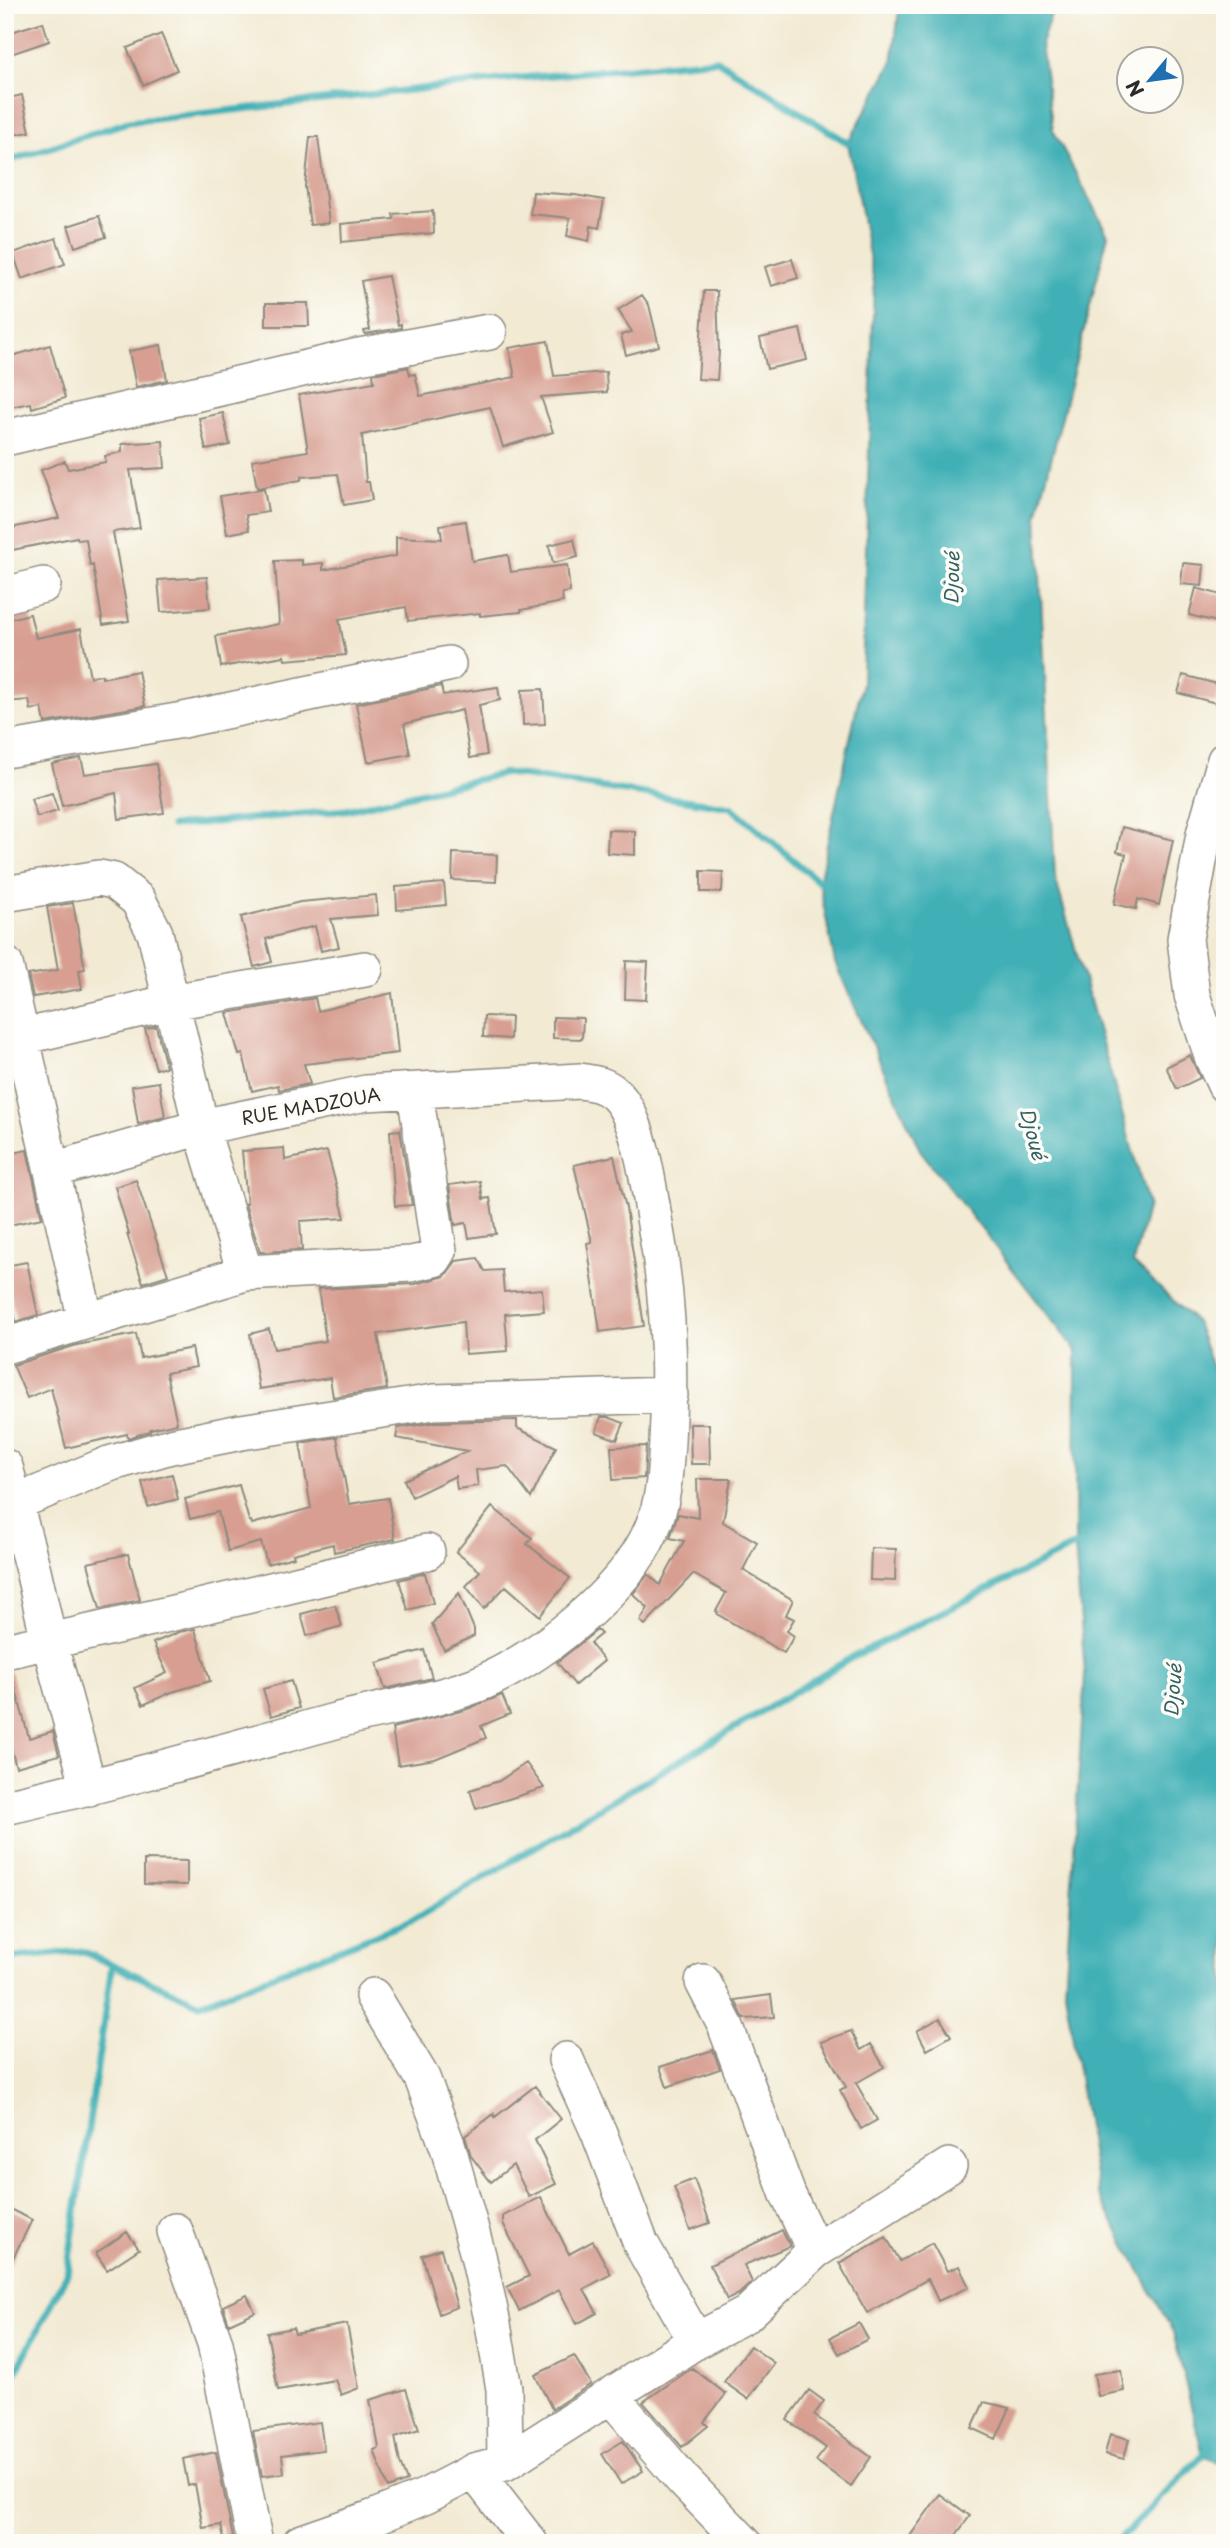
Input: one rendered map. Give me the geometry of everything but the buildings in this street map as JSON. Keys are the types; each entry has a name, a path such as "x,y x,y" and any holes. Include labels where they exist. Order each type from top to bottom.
{"street":[{"path":"5,438 354,357 489,332"},
{"path":"5,595 43,585"},
{"path":"5,750 183,720 448,664"},
{"path":"1225,760 1204,834 1185,939 1192,995 1213,1059 1225,1085"},
{"path":"5,894 99,878 114,881 138,900 155,933 201,1127 245,1273"},
{"path":"5,964 13,1039 54,1170 86,1321"},
{"path":"13,1039 170,1002 365,968"},
{"name":"RUE MADZOUA","path":"54,1170 201,1127 366,1093 600,1083 614,1092 624,1104 642,1155 665,1280 670,1395"},
{"path":"5,1346 245,1273 411,1264 434,1259 439,1251 415,1092"},
{"path":"5,1807 89,1788 368,1712 428,1699 477,1685 529,1659 571,1627 605,1594 631,1564 651,1533 663,1494 670,1395 434,1402 240,1432 171,1446 109,1464 9,1506"},
{"path":"5,1467 9,1506 33,1570 49,1641 89,1788"},
{"path":"5,1651 168,1612 257,1595 427,1552"},
{"path":"703,1982 725,2025 788,2196 815,2251"},
{"path":"373,1996 422,2078 448,2147 478,2255 504,2389 490,2467 530,2543"},
{"path":"566,2060 599,2133 641,2244 696,2341"},
{"path":"300,2543 336,2537 490,2467 611,2396 696,2341 747,2314 815,2251 949,2166"},
{"path":"175,2231 215,2343 255,2543"},
{"path":"611,2396 683,2480 744,2543"}],"water":[{"name":"Djoué","path":"900,5 1054,5 1041,44 1053,130 1108,235 1037,515 1055,877 1148,1205 1133,1263 1196,1322 1218,1384 1225,1391 1225,2466 1203,2455 1173,2332 1098,2194 1065,1991 1085,1674 1075,1545 1076,1351 920,1150 835,963 819,882 862,683 874,282 848,143 892,63"}],"waterway":[{"path":"5,162 128,122 499,80 717,60 848,143"},
{"path":"172,826 346,810 506,773 731,807 819,882"},
{"path":"5,1959 82,1951 200,2004 411,1921 853,1657 1084,1541"},
{"path":"5,2393 67,2274 112,1965"},
{"path":"1116,2543 1203,2455 1207,2447"}]}
